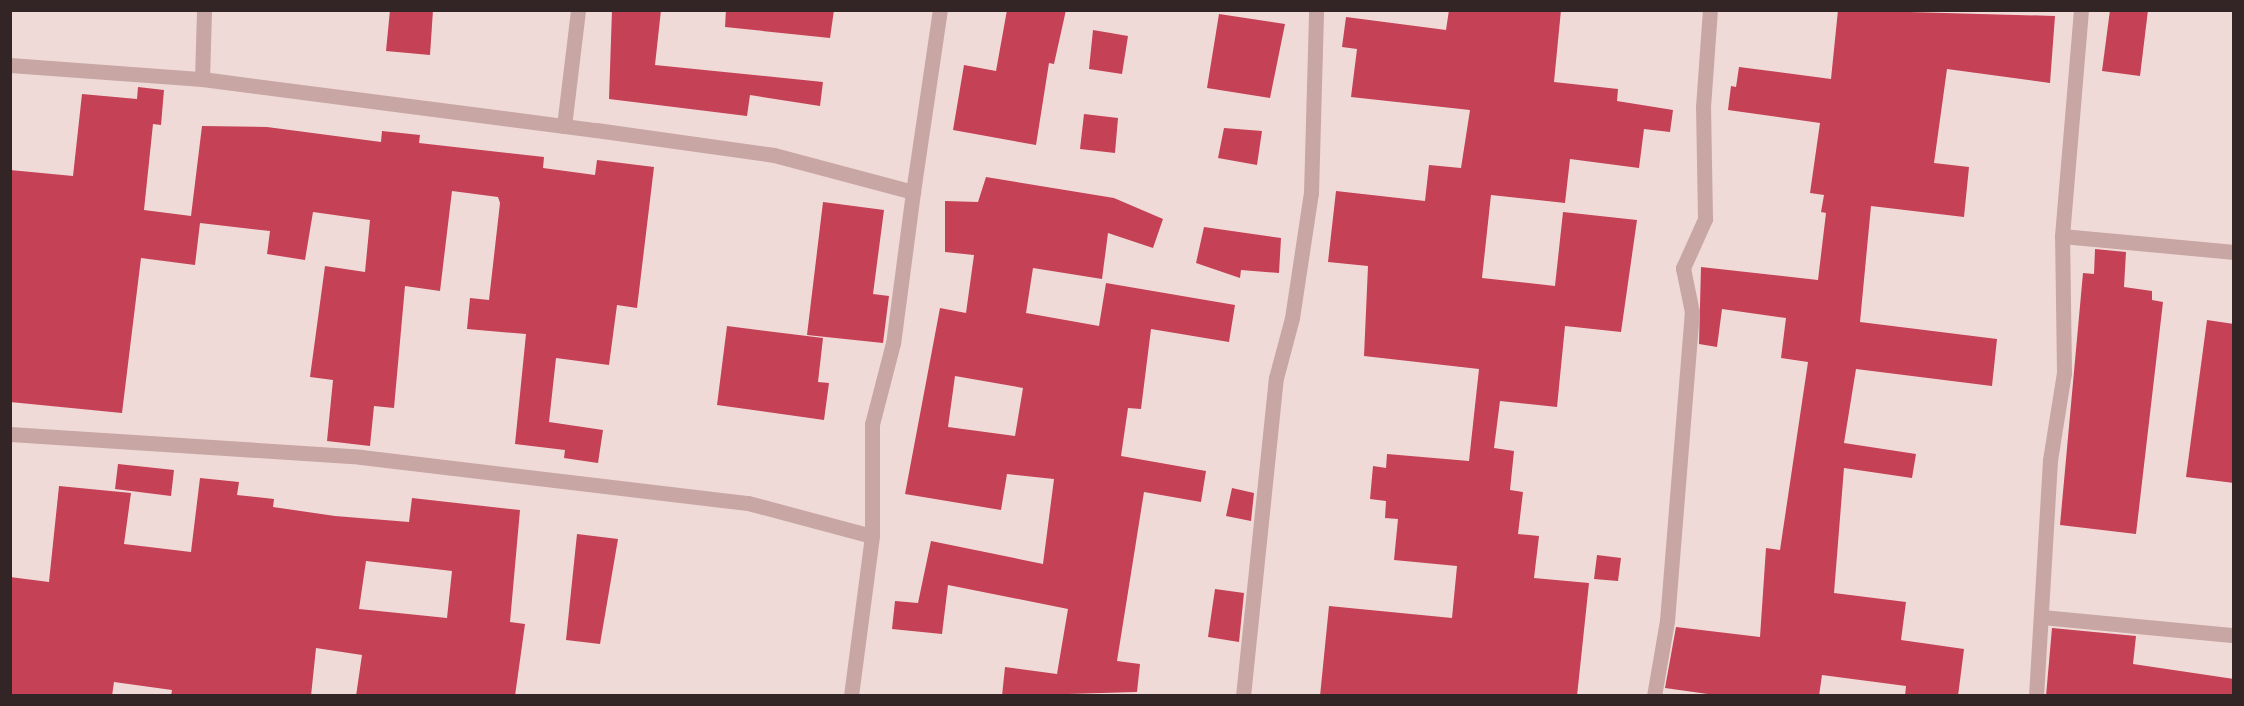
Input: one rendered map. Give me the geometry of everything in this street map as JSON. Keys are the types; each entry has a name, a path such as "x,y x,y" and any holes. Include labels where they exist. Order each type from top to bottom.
{"street":[{"path":"201,79 204,10"},
{"path":"564,126 578,10"},
{"path":"851,696 872,536 872,424 893,343 940,10"},
{"path":"1243,696 1276,378 1292,318 1311,193 1316,10"},
{"path":"1654,696 1667,621 1692,312 1683,268 1705,219 1703,107 1710,10"},
{"path":"2036,696 2050,460 2064,373 2062,236 2081,10"},
{"path":"10,65 201,79 774,155 913,192"},
{"path":"2062,236 2234,252"},
{"path":"10,434 372,458 748,503 872,536"},
{"path":"2042,617 2234,635"}],"building":[{"path":"390,10 433,10 430,55 386,51"},
{"path":"612,10 661,10 655,65 823,82 820,106 750,95 747,116 609,99"},
{"path":"726,10 834,10 830,38 725,27"},
{"path":"1007,10 1066,10 1054,64 1049,63 1036,145 953,130 964,65 996,71"},
{"path":"1449,10 1561,10 1554,82 1618,89 1617,101 1673,110 1670,132 1644,129 1639,168 1570,159 1565,203 1491,195 1482,278 1555,286 1563,212 1637,220 1621,332 1565,326 1557,407 1500,401 1494,448 1514,451 1510,490 1523,492 1518,534 1539,536 1534,578 1589,583 1577,696 1320,696 1329,606 1452,618 1457,566 1394,560 1398,519 1385,518 1386,501 1370,499 1373,466 1386,468 1387,454 1469,461 1479,369 1364,356 1368,266 1328,262 1336,191 1425,201 1429,165 1461,168 1470,110 1351,97 1357,49 1342,47 1346,17 1446,30"},
{"path":"1838,10 2055,16 2050,83 1947,69 1934,163 1969,167 1964,217 1871,206 1860,322 1997,339 1992,386 1856,369 1844,443 1916,454 1912,478 1844,468 1834,593 1906,602 1901,640 1964,649 1958,696 1905,696 1906,686 1822,675 1819,696 1722,696 1665,688 1676,627 1760,637 1766,548 1780,550 1808,362 1781,358 1786,318 1722,309 1717,347 1699,344 1701,267 1818,280 1826,213 1821,212 1824,195 1810,193 1820,123 1728,110 1731,86 1736,87 1739,67 1831,79"},
{"path":"2110,10 2148,10 2140,76 2102,71"},
{"path":"1219,14 1285,24 1270,98 1207,88"},
{"path":"1093,30 1128,36 1122,74 1089,69"},
{"path":"138,87 164,90 161,125 153,124 144,210 191,216 202,126 267,127 381,142 382,131 420,135 419,143 544,157 543,168 595,175 597,160 654,167 637,308 617,305 609,365 556,358 549,422 603,430 598,463 564,458 565,450 515,444 526,334 467,329 470,298 489,300 500,203 498,197 452,191 440,291 405,286 394,408 374,406 370,446 327,441 333,380 310,377 325,266 365,272 370,220 313,212 305,260 267,254 270,231 200,223 195,265 141,258 122,413 10,402 10,170 73,176 82,94 137,99"},
{"path":"1084,114 1118,118 1115,153 1080,149"},
{"path":"1224,128 1262,131 1257,165 1218,158"},
{"path":"986,177 1114,198 1163,219 1153,248 1108,233 1102,279 1033,268 1026,313 1099,326 1106,283 1235,305 1229,342 1151,329 1141,409 1128,408 1121,456 1206,471 1201,502 1144,492 1117,661 1140,664 1137,692 1002,696 1005,667 1057,674 1068,609 948,585 942,634 892,629 895,601 918,603 931,541 1043,564 1054,479 1007,474 1001,510 905,494 940,308 966,313 974,255 945,252 945,201 978,202","holes":["955,376 1023,388 1015,436 948,427"]},
{"path":"823,202 884,210 873,294 889,296 883,343 807,335"},
{"path":"1204,227 1281,238 1279,273 1241,270 1240,278 1196,263"},
{"path":"2095,249 2126,252 2124,287 2152,291 2152,300 2163,302 2136,534 2060,525 2083,273 2094,274"},
{"path":"2207,320 2234,324 2234,483 2186,477"},
{"path":"727,326 823,338 818,382 829,383 824,420 717,405"},
{"path":"118,464 174,470 171,496 115,489"},
{"path":"200,478 239,482 237,495 274,499 273,507 335,516 409,522 412,498 520,510 510,622 525,624 515,696 356,696 362,655 316,648 311,696 171,696 172,690 114,682 112,696 10,696 10,577 49,582 59,486 131,493 124,544 191,552","holes":["366,561 452,571 447,618 359,609"]},
{"path":"1232,488 1254,493 1251,521 1226,516"},
{"path":"577,534 618,539 600,644 566,640"},
{"path":"1597,555 1621,558 1618,581 1594,579"},
{"path":"1215,589 1244,593 1239,642 1208,637"},
{"path":"2052,628 2136,636 2133,664 2234,679 2234,696 2046,696"}]}
